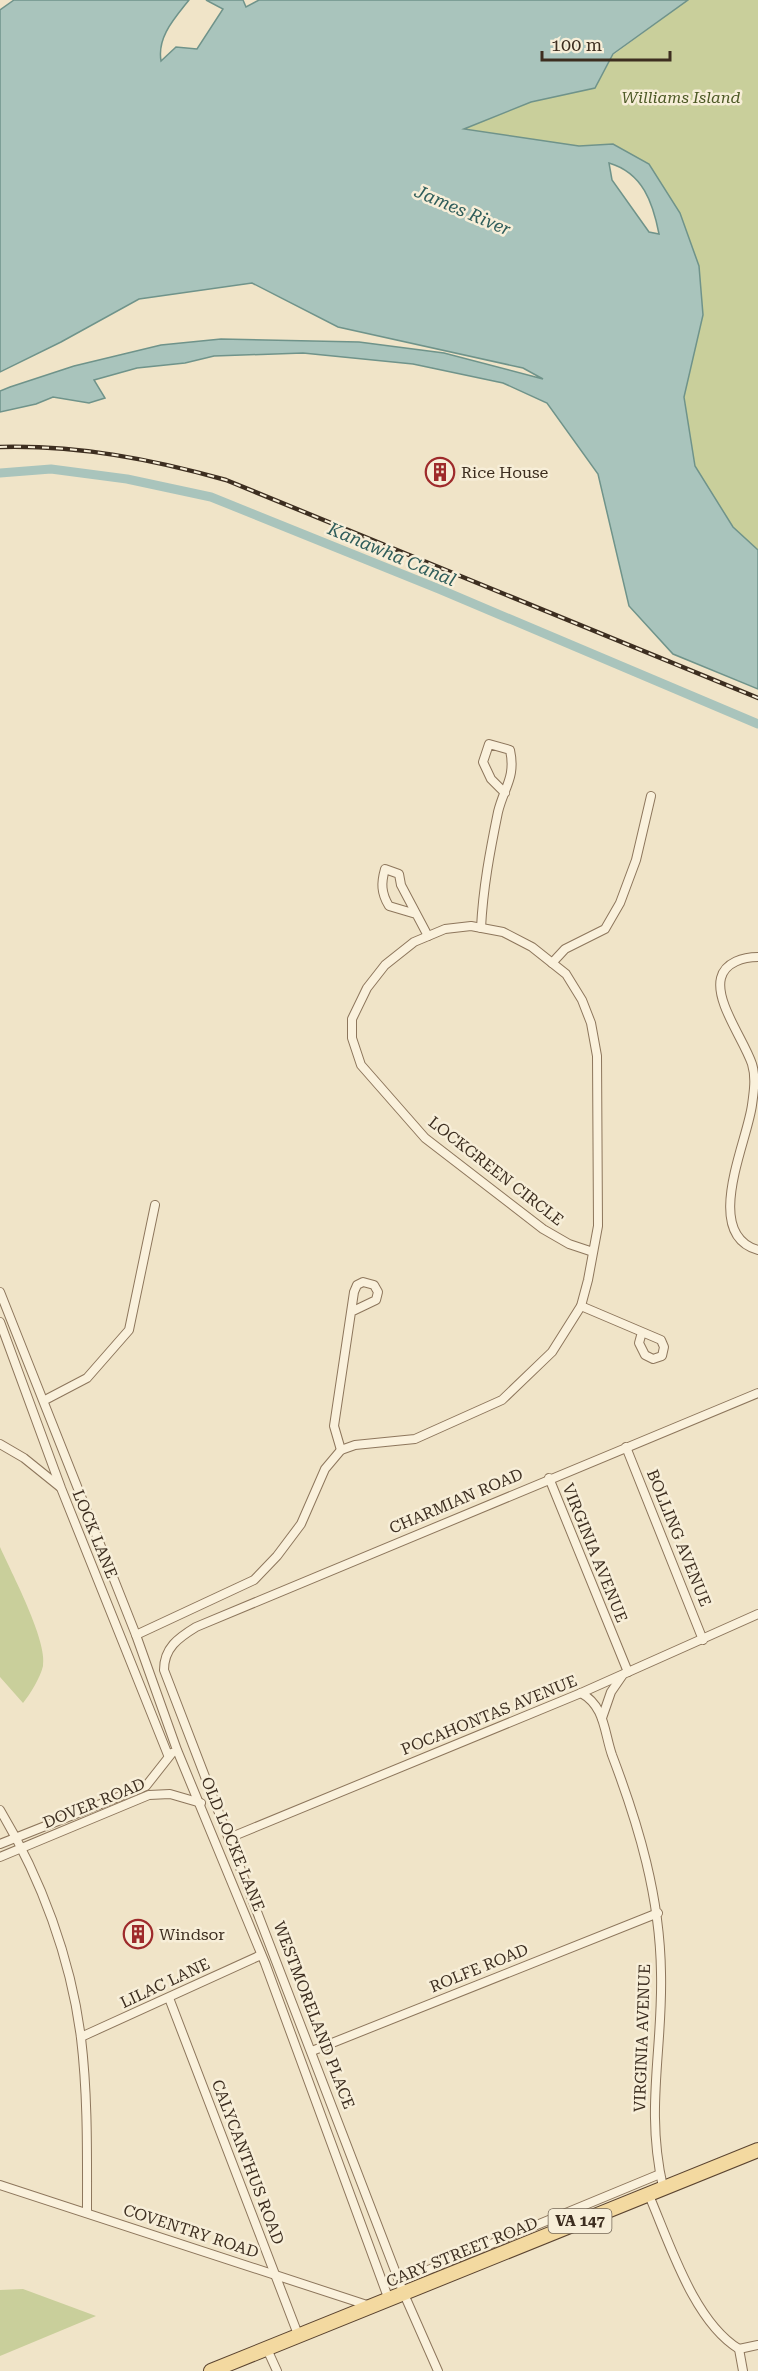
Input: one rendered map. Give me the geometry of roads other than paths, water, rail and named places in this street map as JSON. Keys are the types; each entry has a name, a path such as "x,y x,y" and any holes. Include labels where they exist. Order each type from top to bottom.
{"main road":[{"name":"CARY STREET ROAD","path":"211,2371 373,2307 389,2300 401,2288 648,2193 661,2180 758,2150"}],"street":[{"path":"481,928 486,867 500,805 506,793 514,766 510,750 489,744 483,762 491,780 506,793"},
{"path":"552,963 565,950 604,929 620,903 636,860 651,796"},
{"path":"416,914 389,906 381,883 385,868 399,874 401,885 428,936"},
{"name":"LOCKGREEN CIRCLE","path":"340,1450 355,1445 415,1439 502,1400 552,1352 581,1306 593,1252 598,1226 597,1056 591,1023 582,1000 566,974 532,947 502,932 471,926 445,929 414,942 385,965 367,988 352,1019 352,1038 361,1065 425,1138 543,1229 569,1244 593,1252"},
{"path":"758,957 742,959 727,967 720,984 723,1001 748,1053 755,1077 752,1106 734,1180 729,1219 740,1239 758,1250"},
{"path":"45,1400 87,1378 129,1330 155,1205"},
{"name":"OLD LOCKE LANE","path":"0,1292 45,1400 86,1513 136,1635 177,1750 201,1803 261,1955 389,2300"},
{"path":"581,1306 642,1332"},
{"path":"136,1635 254,1580 277,1556 301,1524 321,1476 340,1450 334,1426 353,1311"},
{"name":"LOCK LANE","path":"0,1322 61,1488 75,1518 168,1755"},
{"name":"CHARMIAN ROAD","path":"171,1647 196,1628 549,1478 758,1393"},
{"path":"0,1444 24,1458 61,1488"},
{"name":"BOLLING AVENUE","path":"626,1447 703,1641"},
{"name":"VIRGINIA AVENUE","path":"549,1478 625,1673"},
{"path":"75,1518 86,1513"},
{"name":"POCAHONTAS AVENUE","path":"229,1838 581,1693 703,1641 758,1614"},
{"name":"WESTMORELAND PLACE","path":"171,1647 164,1659 164,1671 312,2051 401,2288 438,2371"},
{"path":"602,1719 611,1692 625,1673"},
{"name":"VIRGINIA AVENUE","path":"581,1693 597,1704 603,1730 640,1835 658,1913 661,2007 653,2103 654,2142 661,2180"},
{"name":"DOVER ROAD","path":"0,1844 146,1786 160,1771 168,1755 177,1750"},
{"name":"DOVER ROAD","path":"0,1857 149,1795 170,1794 201,1803"},
{"path":"0,1810 22,1849 58,1940 81,2037 87,2117 87,2212"},
{"name":"ROLFE ROAD","path":"312,2051 658,1913"},
{"name":"LILAC LANE","path":"81,2037 261,1955"},
{"name":"CALYCANTHUS ROAD","path":"169,1998 299,2337"},
{"path":"401,2288 661,2180"},
{"name":"COVENTRY ROAD","path":"0,2185 373,2307"},
{"path":"648,2193 697,2304 717,2331 739,2349 743,2371"},
{"path":"739,2349 758,2345"},
{"path":"267,2349 277,2371"}],"water":[{"name":"James River","path":"14,0 189,0 172,21 164,36 160,52 161,61 176,47 197,49 223,9 206,0 243,0 246,7 259,0 688,0 613,54 595,88 531,102 464,129 579,146 613,144 649,164 680,213 699,266 703,315 684,397 695,466 733,527 758,550 758,689 673,654 629,606 598,474 547,403 503,383 413,364 303,353 214,356 185,363 137,368 94,380 105,398 89,403 53,397 36,404 0,412 0,391 10,387 74,366 161,345 221,339 359,342 444,353 543,379 523,368 338,327 252,283 139,299 61,342 0,372 0,10","holes":["609,163 621,168 638,182 650,201 659,234 649,232 612,180"]}],"waterway":[{"name":"Kanawha Canal","path":"0,473 51,469 127,479 211,497 439,589 758,724"}],"railway":[{"path":"0,447 58,448 114,455 226,480 758,698"}],"place":[{"name":"Rice House","path":"440,472"},
{"name":"Windsor","path":"138,1934"}],"park label":[{"name":"Williams Island","path":"681,97"}]}
